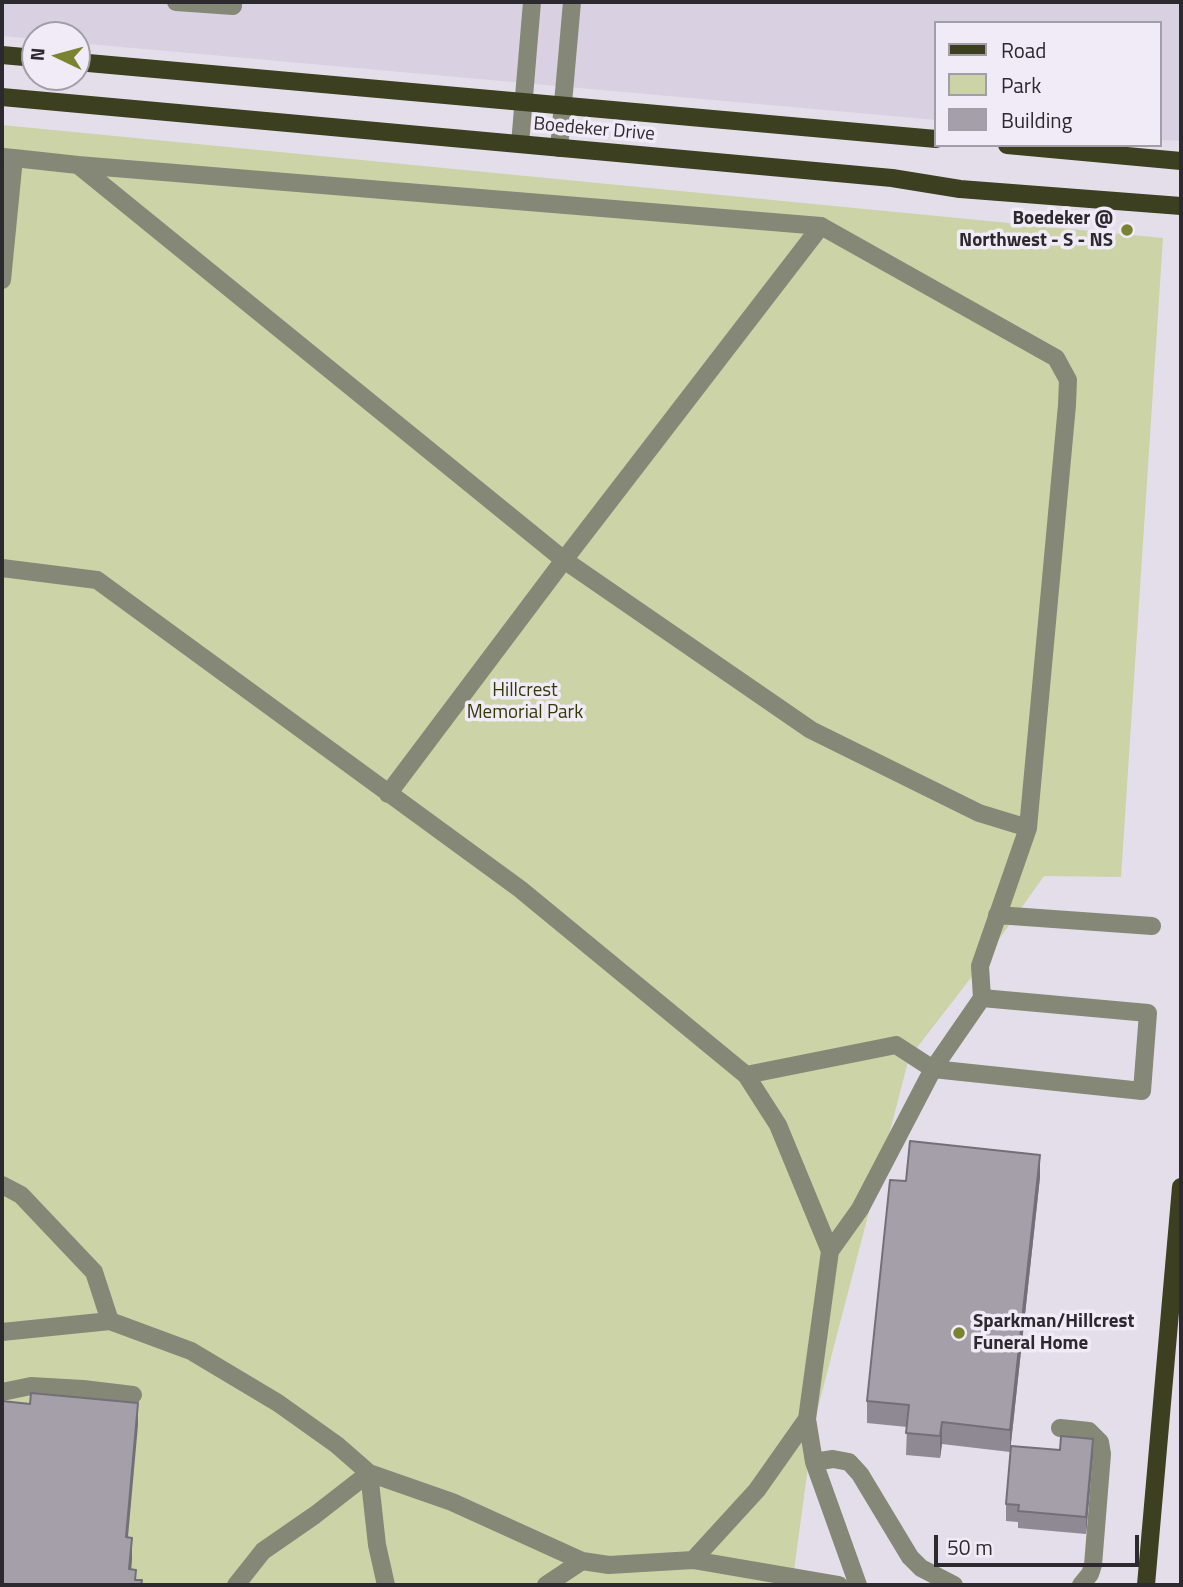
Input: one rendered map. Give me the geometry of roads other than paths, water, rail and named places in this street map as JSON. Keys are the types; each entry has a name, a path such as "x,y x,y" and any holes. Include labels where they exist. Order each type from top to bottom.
{"main road":[{"path":"2,55 21,57"},
{"name":"Boedeker Drive","path":"91,63 934,139"},
{"name":"Boedeker Drive","path":"2,97 892,178 960,189 1181,206"},
{"path":"1029,147 1181,161"},
{"path":"1146,1585 1181,1187"}],"lane":[{"path":"176,2 233,6 233,2"},
{"path":"520,145 533,2"},
{"path":"558,148 572,2"},
{"path":"2,280 8,158 821,226 1056,358 1068,380 1067,405 1028,828 980,966 982,998 933,1069 860,1209 830,1251 807,1419 814,1462 858,1585"},
{"path":"78,165 564,560 811,730 979,813 1028,828"},
{"path":"388,794 821,226"},
{"path":"2,568 97,580 520,889 746,1075 778,1125 830,1251"},
{"path":"997,915 1152,926"},
{"path":"746,1075 896,1045 933,1069 1142,1091 1148,1013 982,998"},
{"path":"2,1185 21,1195 94,1272 110,1321"},
{"path":"2,1332 110,1321 191,1351 278,1403 337,1445 369,1473 452,1502 582,1561 609,1565 693,1560 839,1585"},
{"path":"2,1391 31,1386 134,1395"},
{"path":"693,1560 757,1490 807,1419"},
{"path":"1060,1428 1089,1431 1100,1442 1102,1454 1093,1565 1081,1585"},
{"path":"814,1462 833,1459 849,1462 860,1474 909,1557 921,1568 954,1585"},
{"path":"236,1585 263,1551 369,1473"},
{"path":"369,1473 377,1545 386,1585"},
{"path":"545,1585 582,1561"}],"place":[{"name":"Boedeker @ Northwest - S - NS","path":"1127,230"},
{"name":"Sparkman/Hillcrest Funeral Home","path":"959,1333"}],"park label":[{"name":"Hillcrest Memorial Park","path":"525,702"}]}
